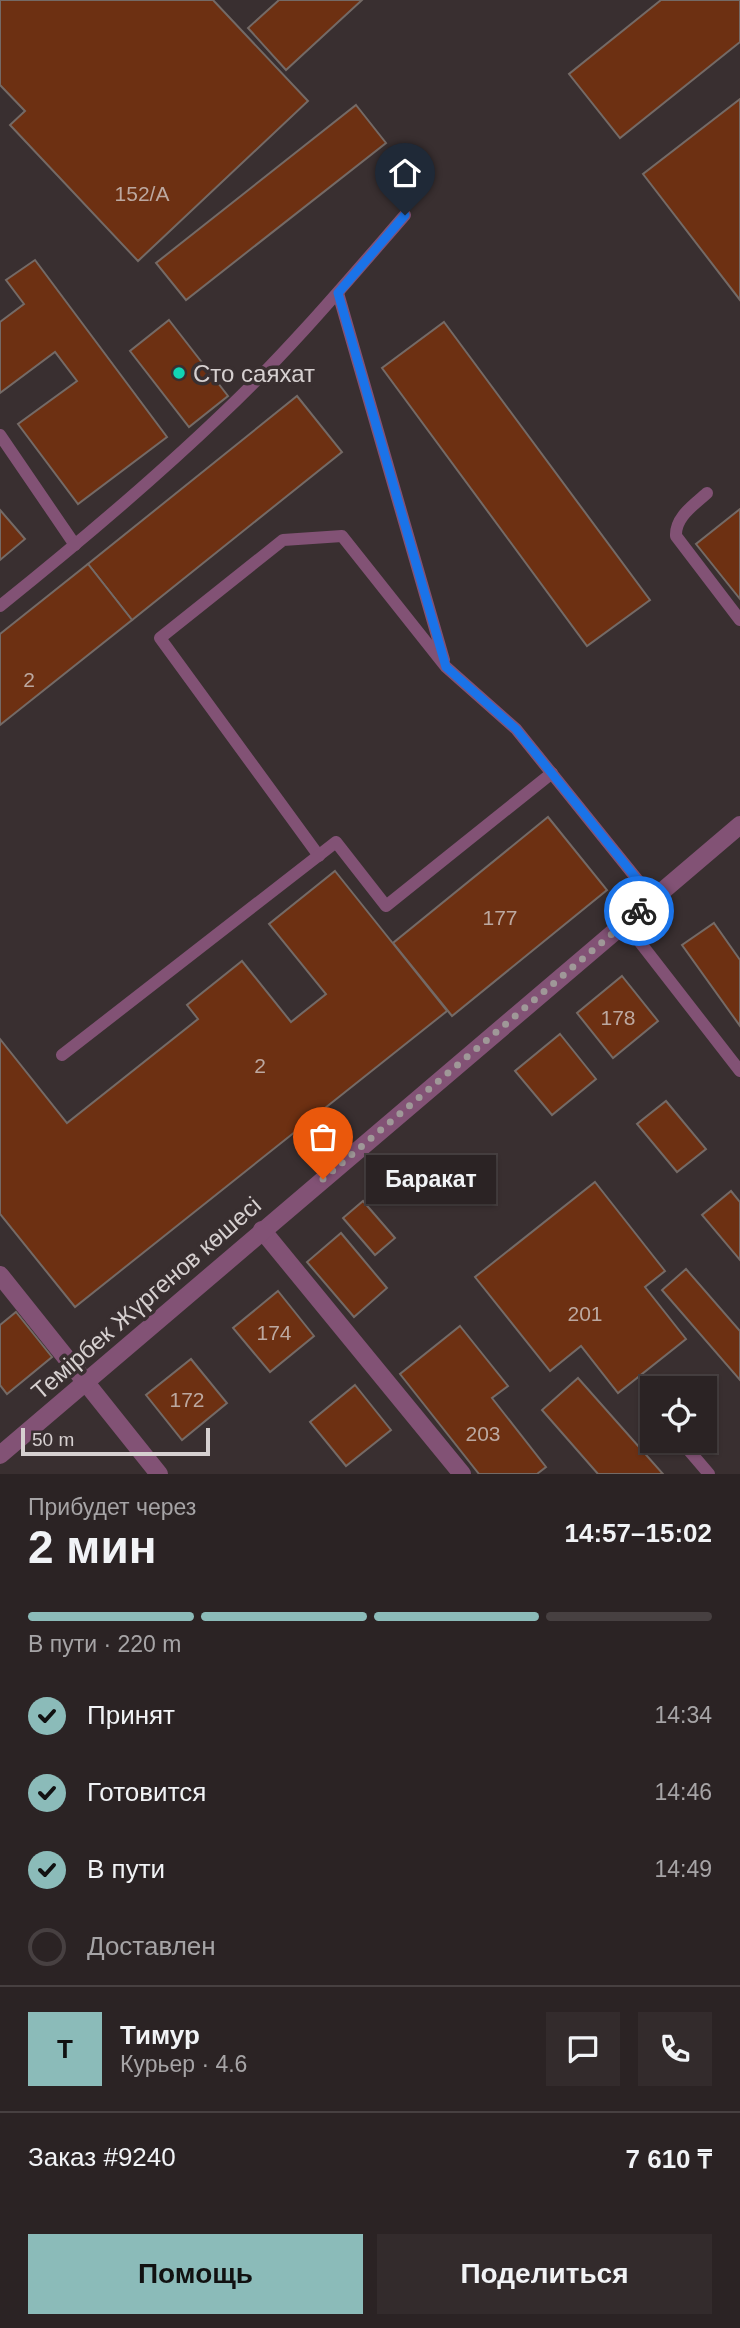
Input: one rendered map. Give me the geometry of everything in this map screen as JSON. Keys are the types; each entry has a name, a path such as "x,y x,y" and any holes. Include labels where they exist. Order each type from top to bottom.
{"street":[{"name":"Темірбек Жүргенов көшесі","path":"0,1455 740,825"},
{"path":"262,1230 462,1474"},
{"path":"0,1275 159,1474"}],"lane":[{"path":"0,606 75,545 222,414 338,293 405,215"},
{"path":"338,293 446,667"},
{"path":"0,435 75,545"},
{"path":"707,493 680,519 675,526 676,536 740,620"},
{"path":"319,856 160,638 283,540 342,536 446,667 516,729 653,899"},
{"path":"62,1055 336,842 386,906 552,773"},
{"path":"625,923 740,1071"},
{"path":"691,1453 709,1474"}],"building":[{"path":"0,0 213,0 308,101 138,261 10,125 25,111 0,85"},
{"path":"279,0 362,0 286,70 248,28"},
{"path":"661,0 740,0 740,42 620,138 569,74"},
{"path":"740,99 740,300 643,174"},
{"path":"356,105 386,143 186,300 156,263"},
{"path":"35,260 167,437 78,504 18,424 77,381 55,352 0,393 0,322 24,304 6,280"},
{"path":"169,320 228,396 189,427 130,351"},
{"path":"444,322 650,600 587,646 382,368"},
{"path":"297,396 342,452 132,620 88,564"},
{"path":"740,509 740,599 696,544"},
{"path":"0,510 25,539 0,560"},
{"path":"88,564 132,620 0,725 0,634"},
{"path":"548,817 607,890 452,1016 393,943"},
{"path":"335,871 447,1011 75,1307 0,1214 0,1039 67,1123 198,1019 187,1005 242,961 291,1022 326,994 269,924"},
{"path":"714,923 740,960 740,1026 682,945"},
{"path":"622,976 658,1021 613,1058 577,1013"},
{"path":"560,1034 596,1079 552,1115 515,1071"},
{"path":"666,1101 706,1149 677,1172 637,1124"},
{"path":"595,1182 665,1271 645,1287 686,1339 618,1393 581,1346 550,1371 475,1277"},
{"path":"731,1191 740,1202 740,1260 702,1215"},
{"path":"363,1201 395,1238 375,1255 343,1218"},
{"path":"341,1233 387,1288 354,1317 307,1262"},
{"path":"686,1269 740,1331 740,1380 662,1290"},
{"path":"278,1291 314,1336 270,1372 233,1328"},
{"path":"16,1312 52,1357 7,1394 0,1385 0,1325"},
{"path":"460,1326 508,1386 492,1398 546,1467 537,1474 479,1474 400,1374"},
{"path":"191,1359 227,1403 182,1440 146,1395"},
{"path":"578,1378 640,1448 640,1453 644,1453 663,1474 598,1474 542,1410"},
{"path":"355,1385 391,1430 346,1466 310,1422"}],"way so far":[{"path":"323,1179 639,911"}],"place":[{"name":"Сто саяхат","path":"179,373"},
{"name":"Баракат","path":"323,1179"}],"route":[{"path":"405,215 338,293 446,667 516,729 653,899 639,911"}]}
